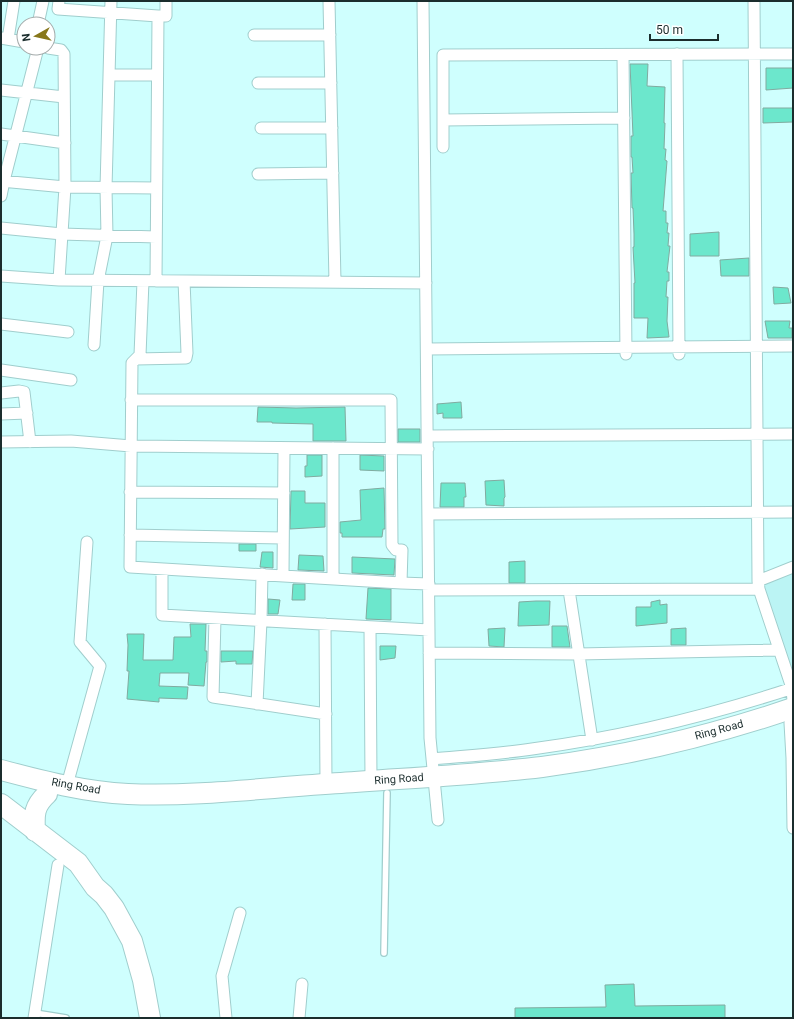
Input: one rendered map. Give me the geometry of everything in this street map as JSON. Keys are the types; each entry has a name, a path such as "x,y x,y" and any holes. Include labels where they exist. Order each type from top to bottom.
{"highway":[{"name":"Ring Road","path":"1,770 98,791 128,794 211,792 543,767 643,749 792,716"},
{"name":"Ring Road","path":"1,783 88,802 120,806 152,807 189,806 387,793 434,775"},
{"path":"35,831 34,817 36,808 39,801 47,794"},
{"path":"1,804 78,863 95,887 104,895 114,908 132,941 143,980 150,1018"},
{"path":"1,821 70,874 95,887"}],"street":[{"path":"14,1 4,39 16,41"},
{"path":"40,16 43,1"},
{"path":"59,1 58,9 166,16 166,1"},
{"path":"94,345 98,281 107,236 106,188 111,1"},
{"path":"329,1 335,282"},
{"path":"423,1 430,738 438,820"},
{"path":"754,1 759,585 779,650 793,688 793,701"},
{"path":"156,281 158,16"},
{"path":"254,35 330,35"},
{"path":"56,49 61,50 64,54 65,187 59,280"},
{"path":"676,54 679,351"},
{"path":"443,147 443,55 793,54"},
{"path":"623,55 626,351"},
{"path":"1,196 2,181 36,56"},
{"path":"109,75 157,75"},
{"path":"258,83 331,83"},
{"path":"1,90 64,97"},
{"path":"443,120 624,118"},
{"path":"262,128 332,128"},
{"path":"1,134 65,143"},
{"path":"258,174 333,173"},
{"path":"2,181 65,187 156,188"},
{"path":"1,228 62,234 156,237"},
{"path":"1,276 98,281 426,283"},
{"path":"143,281 140,355 132,363 130,567 333,578 401,583 429,587 569,590 759,585 793,567"},
{"path":"136,359 186,358 184,281"},
{"path":"1,324 68,332"},
{"path":"756,350 793,346"},
{"path":"427,353 756,350 793,353"},
{"path":"1,370 70,380"},
{"path":"1,393 19,391 24,392 30,442"},
{"path":"131,400 391,400 392,545 396,550 402,550 401,583"},
{"path":"1,414 27,413"},
{"path":"428,436 793,434"},
{"path":"1,442 71,442 131,446 428,449"},
{"path":"283,576 284,448"},
{"path":"333,448 333,578"},
{"path":"130,492 284,493"},
{"path":"428,514 793,512"},
{"path":"130,535 283,538"},
{"path":"67,785 100,666 80,642 87,542"},
{"path":"162,569 162,615 429,630"},
{"path":"257,704 262,574"},
{"path":"569,590 592,740"},
{"path":"215,618 213,697 326,714"},
{"path":"324,624 326,784"},
{"path":"370,627 371,781"},
{"path":"429,653 578,654 779,650"},
{"path":"434,775 531,750 647,729 705,714 793,688"},
{"path":"792,716 793,828"},
{"path":"34,1015 58,865"},
{"path":"226,1018 222,976 240,913"},
{"path":"299,1018 302,984"}],"lane":[{"path":"384,953 387,793"},
{"path":"34,1015 66,1018"}],"shaded area":[{"path":"793,567 793,688 758,581"}],"building":[{"path":"630,64 648,64 647,86 665,87 664,149 666,149 665,160 667,161 663,211 666,211 666,223 668,223 667,233 669,233 668,246 670,246 667,272 669,272 669,281 667,281 666,297 668,297 667,321 669,337 647,338 648,318 634,318 634,234 631,173 633,173 631,136 633,136"},
{"path":"766,68 793,68 793,88 766,90"},
{"path":"763,108 793,108 793,122 763,123"},
{"path":"719,232 719,256 690,256 690,234"},
{"path":"749,258 749,276 721,276 720,260"},
{"path":"773,287 788,288 791,303 774,304"},
{"path":"765,321 790,321 789,328 792,328 792,338 768,338"},
{"path":"461,402 462,418 443,418 443,413 437,414 437,404"},
{"path":"258,407 345,407 346,441 313,441 313,424 257,422"},
{"path":"398,429 420,429 420,442 398,442"},
{"path":"307,455 322,455 322,476 305,477"},
{"path":"360,455 384,456 384,471 360,470"},
{"path":"504,480 504,506 486,505 485,481"},
{"path":"441,483 465,483 466,497 464,497 464,507 440,507"},
{"path":"384,488 385,529 383,529 382,537 342,537 342,533 340,533 340,522 361,520 360,490"},
{"path":"291,491 305,491 305,503 325,503 325,527 290,529"},
{"path":"239,544 256,544 256,551 239,551"},
{"path":"262,552 273,552 273,568 260,567"},
{"path":"299,555 323,556 324,571 298,570"},
{"path":"352,557 395,559 394,575 352,573"},
{"path":"525,561 525,583 509,583 509,562"},
{"path":"293,584 305,584 305,600 292,600"},
{"path":"368,588 391,589 391,620 366,619"},
{"path":"268,599 280,600 278,614 268,614"},
{"path":"660,600 660,605 667,604 667,623 636,626 636,607 651,607 651,602"},
{"path":"550,601 549,625 518,626 519,602"},
{"path":"190,624 206,624 205,651 207,651 207,662 204,686 188,685 189,673 160,673 159,686 188,687 187,699 159,698 159,702 127,699 129,671 127,671 127,634 144,634 143,660 173,660 174,637 191,637"},
{"path":"552,626 567,626 570,647 552,647"},
{"path":"505,628 504,647 489,646 488,629"},
{"path":"686,628 686,645 671,645 671,629"},
{"path":"380,646 396,646 395,658 380,660"},
{"path":"221,651 253,651 252,664 236,664 236,661 221,662"},
{"path":"634,984 635,1006 725,1005 725,1018 515,1018 515,1008 606,1007 605,985"}]}
